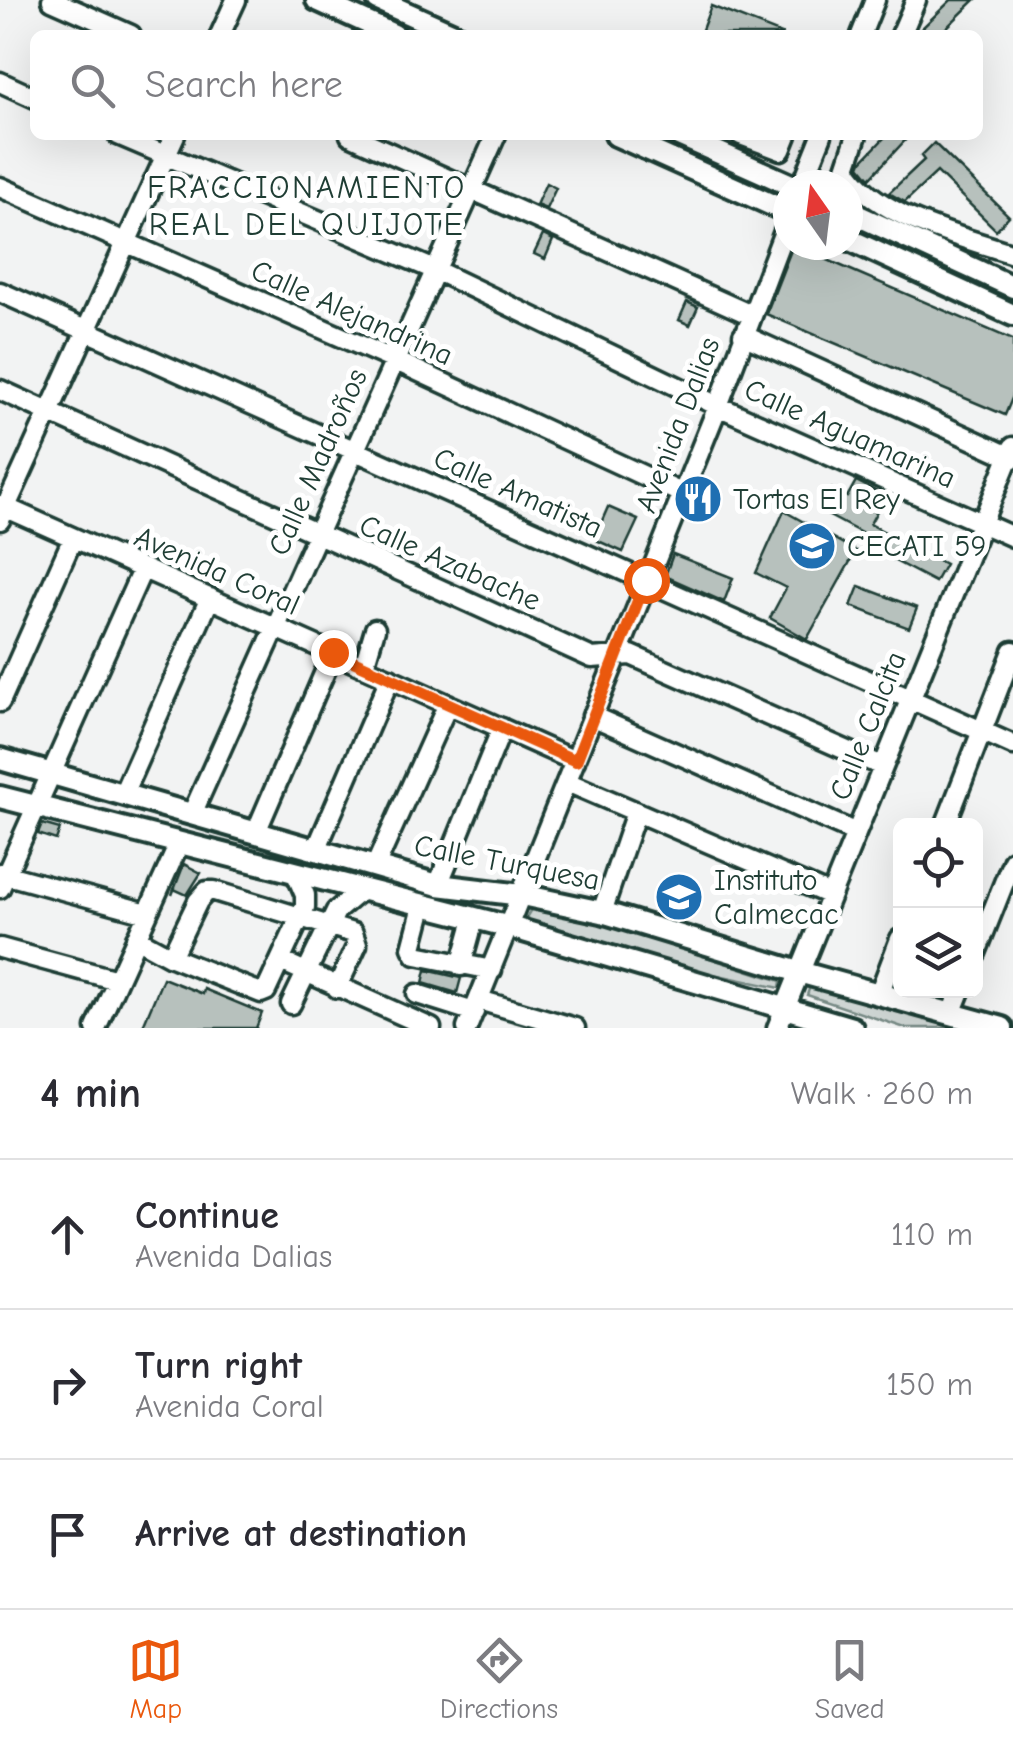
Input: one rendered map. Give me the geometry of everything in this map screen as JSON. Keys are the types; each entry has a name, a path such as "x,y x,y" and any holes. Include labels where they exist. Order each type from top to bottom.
{"main road":[{"path":"317,0 383,30"},
{"path":"378,0 445,30"},
{"path":"627,140 773,205"},
{"path":"690,140 773,177"},
{"path":"863,218 1013,287"},
{"path":"863,246 1013,315"},
{"name":"Calle Turquesa","path":"0,759 438,885 522,895 602,912 1002,1028"},
{"name":"Calle Turquesa","path":"0,797 474,918 852,1028"}],"street":[{"path":"52,0 120,30"},
{"path":"222,30 236,0"},
{"path":"863,30 875,0"},
{"path":"903,30 916,0"},
{"path":"0,82 30,96"},
{"name":"Calle Aguamarina","path":"129,140 435,270 718,406 1013,537"},
{"path":"2,510 172,140"},
{"path":"361,140 752,315"},
{"name":"Calle Madroños","path":"192,814 494,140"},
{"path":"727,156 735,140"},
{"path":"752,140 781,150 786,140"},
{"path":"808,170 820,140"},
{"path":"855,140 846,168 890,209 1013,254"},
{"name":"Calle Alejandrina","path":"0,187 394,360 681,493"},
{"name":"Avenida Dalias","path":"473,1013 773,260"},
{"name":"Calle Amatista","path":"0,292 1013,745"},
{"path":"743,335 1012,454"},
{"name":"Calle Azabache","path":"0,390 592,658 631,655 882,766"},
{"name":"Calle Calcita","path":"777,1028 980,522 1012,454"},
{"name":"Avenida Coral","path":"2,510 144,568 576,761"},
{"path":"0,702 73,538"},
{"path":"144,568 2,879 148,913"},
{"path":"123,794 210,598"},
{"path":"364,666 374,629"},
{"path":"948,818 1013,651"},
{"path":"256,832 333,652"},
{"path":"316,850 390,678"},
{"path":"375,867 448,704"},
{"path":"592,716 854,832"},
{"path":"438,885 502,728"},
{"path":"567,782 830,895"},
{"path":"602,912 636,812"},
{"path":"96,1028 179,844"},
{"path":"983,935 1013,860"},
{"path":"136,938 258,994 266,991 305,906 296,874"},
{"path":"292,1004 340,904 361,890"},
{"path":"171,957 198,901 207,891 299,916 357,937 337,988"},
{"path":"423,906 412,948 416,956 492,970"},
{"path":"461,966 474,918"},
{"path":"0,948 118,980"},
{"path":"879,994 893,957"},
{"path":"280,961 431,1028"},
{"path":"417,994 473,1013 574,1028"},
{"path":"951,1014 957,998"}],"shaded area":[{"path":"533,906 691,944 697,954 781,981 780,988 521,926"},
{"path":"810,986 974,1028 905,1028 807,995"}],"building":[{"path":"951,0 975,0 944,30 920,30"},
{"path":"711,6 772,30 702,30"},
{"path":"882,140 905,140 870,178 860,166"},
{"path":"934,143 1009,216 996,230 937,172 905,202 889,193 924,160 921,156"},
{"path":"546,183 556,188 546,209 536,205"},
{"path":"543,235 553,240 545,259 534,254"},
{"path":"787,260 828,260 1013,340 1013,396 1005,415 766,314"},
{"path":"687,302 698,307 690,325 679,320"},
{"path":"856,481 885,496 870,524 945,564 935,582 874,550 878,542 820,511 832,489 847,497"},
{"path":"608,507 638,520 623,552 594,539"},
{"path":"784,511 856,551 807,639 770,618 786,588 756,573"},
{"path":"673,554 733,578 724,602 665,576"},
{"path":"859,586 917,608 909,628 851,606"},
{"path":"42,824 60,829 56,840 38,834"},
{"path":"184,864 201,873 187,895 174,889"},
{"path":"426,970 461,978 457,993 423,983"},
{"path":"163,978 203,994 204,989 262,1013 256,1028 142,1028"}],"place":[{"name":"Tortas El Rey","path":"698,499"},
{"name":"CECATI 59","path":"812,546"},
{"name":"Instituto Calmecac","path":"679,897"}],"district":[{"name":"FRACCIONAMIENTO REAL DEL QUIJOTE","path":"307,206"}],"route":[{"path":"333,652 576,761 646,580"}]}
